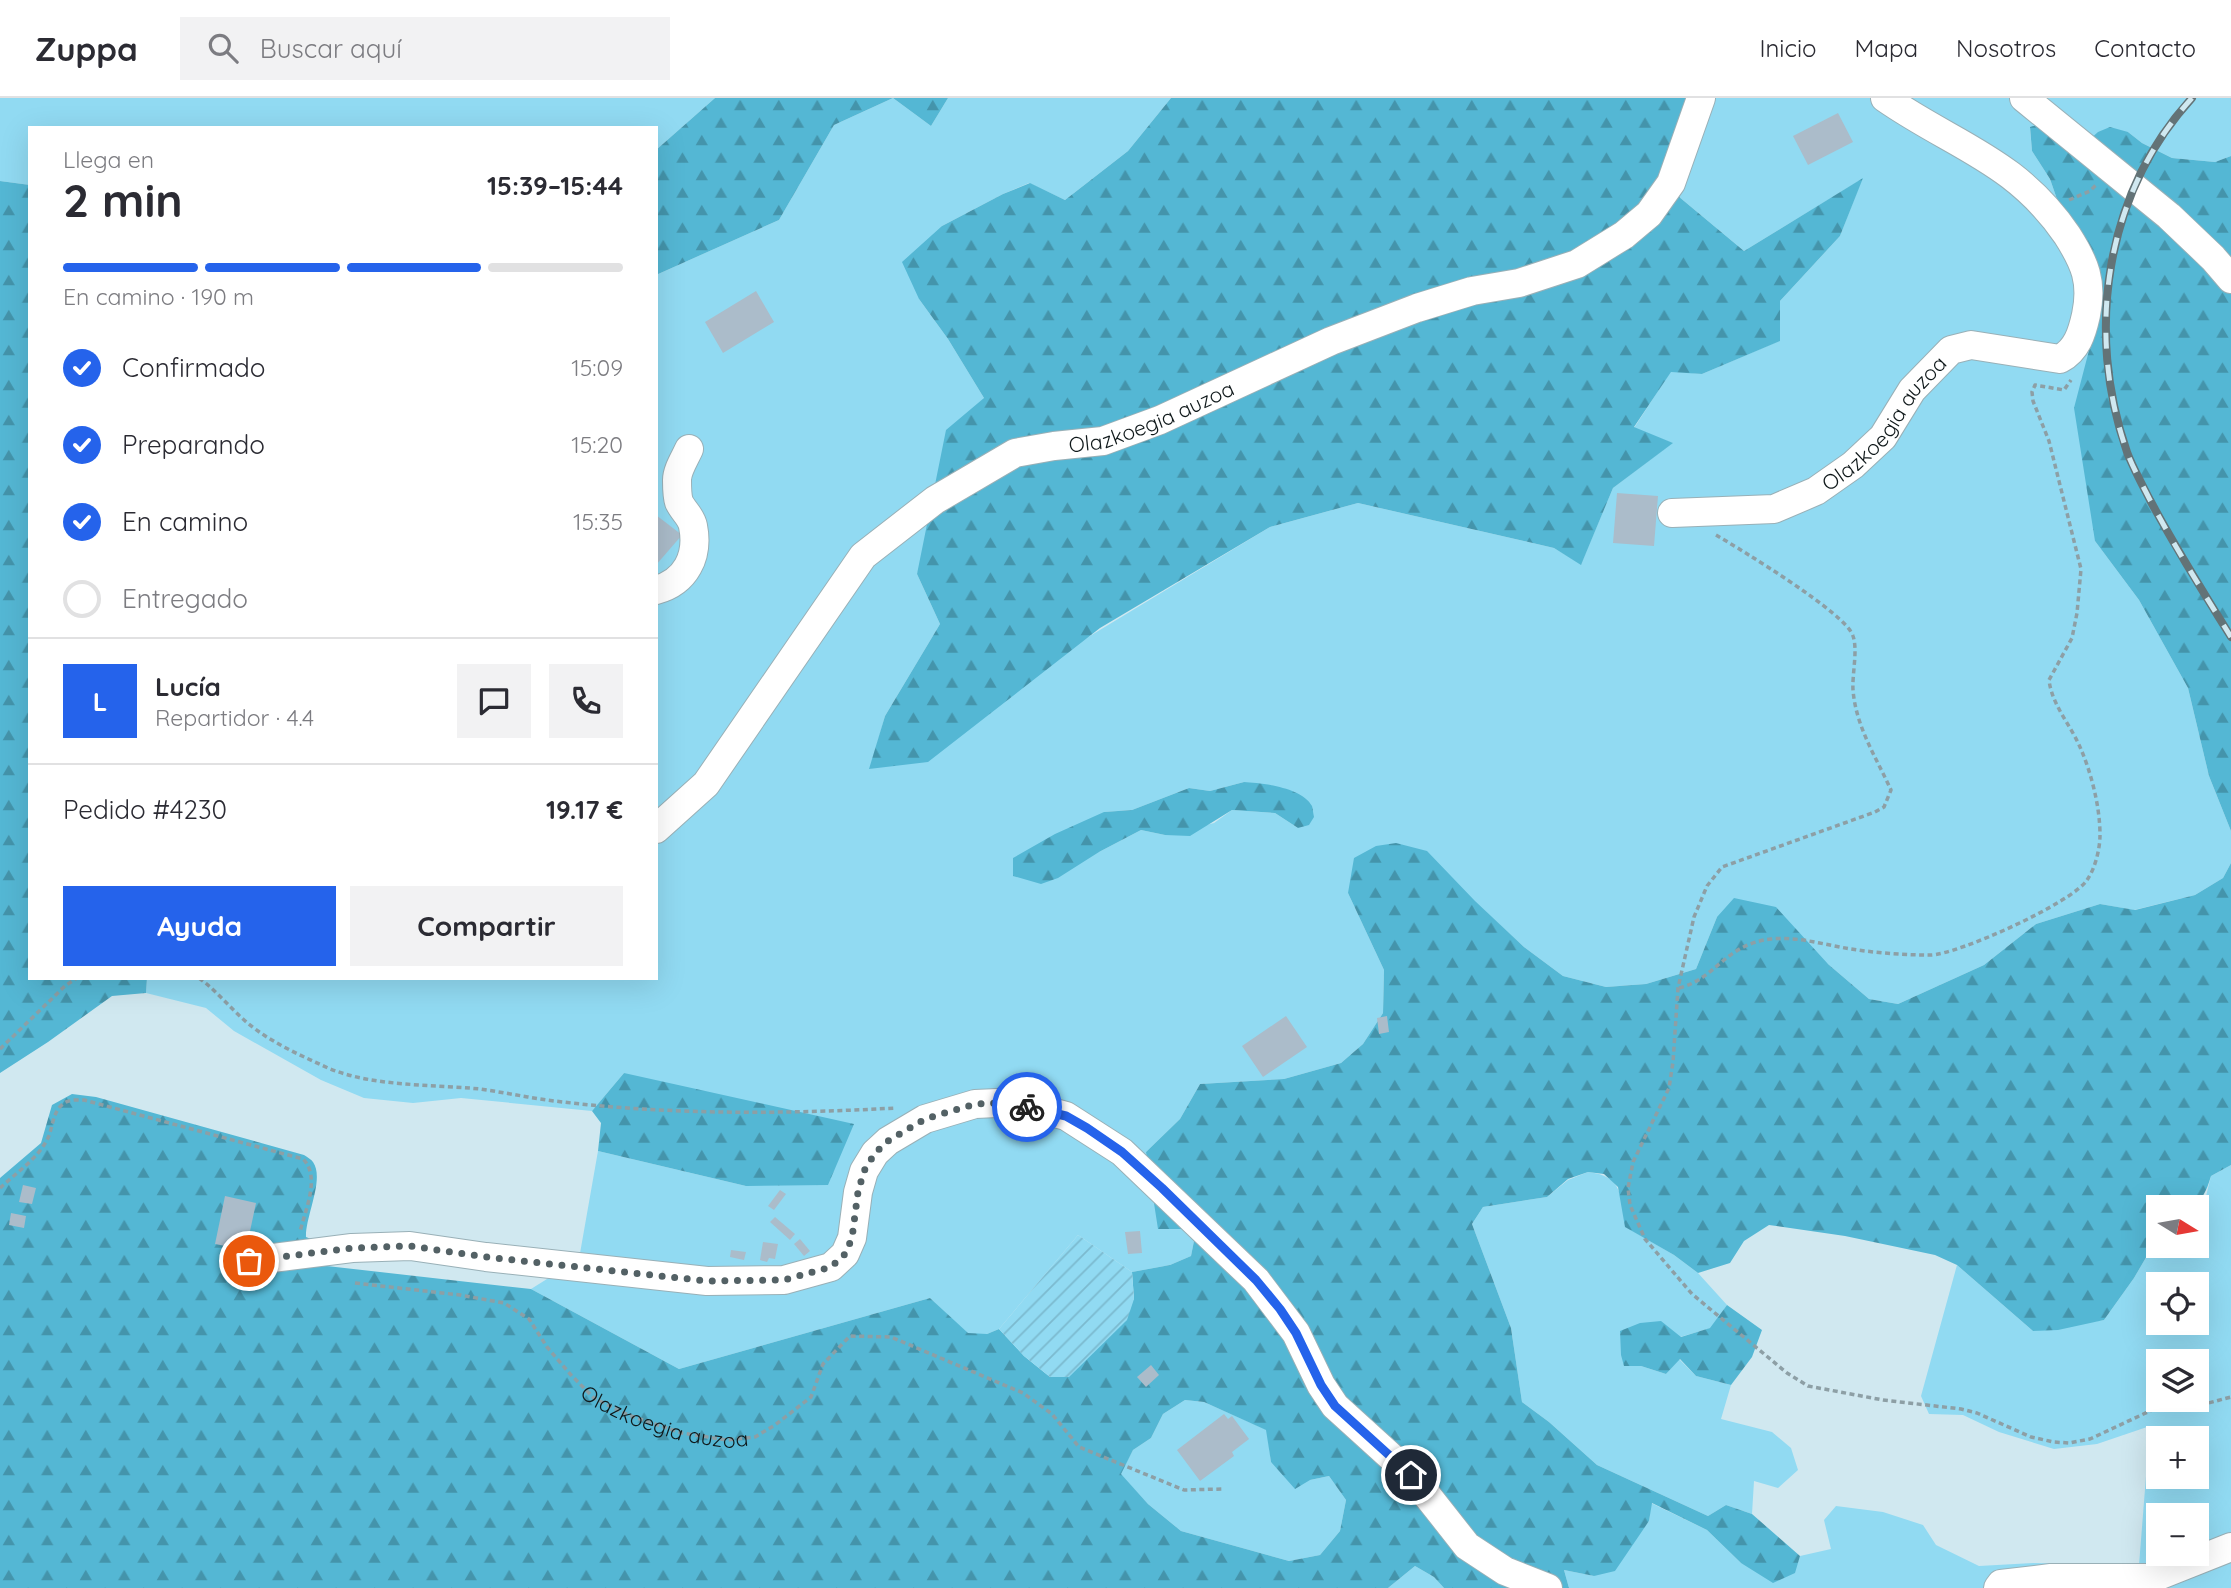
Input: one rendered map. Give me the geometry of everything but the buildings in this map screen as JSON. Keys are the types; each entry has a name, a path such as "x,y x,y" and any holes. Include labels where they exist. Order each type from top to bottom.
{"street":[{"name":"Olazkoegia auzoa","path":"658,827 706,784 863,556 935,500 1015,453 1054,446 1103,442 1160,420 1331,341 1417,308 1472,291 1519,283 1577,264 1624,235 1649,214 1671,183 1702,98"},
{"name":"Olazkoegia auzoa","path":"1685,513 1774,509 1816,491 1853,466 1883,437 1912,390 1951,350 1972,345 2060,359 2068,355 2079,340 2089,297 2089,283 2079,256 2061,226 2034,194 1994,162 1885,98"},
{"path":"2024,98 2168,216 2231,277"},
{"path":"658,589 680,578 691,567 693,526 688,513 679,502 677,476 689,449"},
{"path":"249,1261 352,1248 410,1246 707,1281 784,1280 831,1267 845,1254 852,1238 858,1192 864,1171 875,1153 888,1141 925,1119 975,1104 998,1103 1044,1110 1066,1116 1122,1152 1256,1280 1296,1333 1321,1385 1335,1406 1411,1475 1467,1546 1505,1570 1548,1588"},
{"path":"1998,1588 2001,1584 2051,1578 2153,1578 2231,1548"}],"path":[{"path":"2061,226 2060,211 2065,201 2090,191 2099,183 2102,173 2101,160"},
{"path":"1678,988 1692,985 1729,954 1743,947 1774,939 1899,955 1944,954 2051,906 2076,892 2087,880 2096,860 2100,836 2092,782 2080,748 2054,700 2049,680 2072,638 2081,569 2049,441 2032,392 2035,385 2064,390 2072,375"},
{"path":"1685,513 1765,566 1849,628 1854,643 1853,691 1858,718 1891,790 1884,807 1875,812 1722,867 1700,899 1678,988 1669,1088 1633,1162 1629,1188 1630,1205 1645,1239 1692,1294 1787,1373 1808,1386 1826,1391 1977,1413 2031,1437 2069,1443 2090,1439 2152,1410 2201,1405 2231,1397"},
{"path":"0,1049 74,980"},
{"path":"202,980 258,1031 302,1055 352,1076 563,1102 648,1108 821,1113 908,1107"},
{"path":"0,1188 39,1153 49,1138 55,1114 62,1104 72,1100 84,1100 303,1159 310,1166 312,1180 299,1236 301,1255"},
{"name":"Olazkoegia auzoa","path":"355,1283 504,1303 529,1319 547,1347 594,1398 628,1415 682,1433 727,1440 755,1437 811,1397 823,1364 850,1336 891,1337 1023,1393 1052,1414 1079,1447 1184,1490 1222,1489"}],"shaded area":[{"path":"0,98 715,98 658,148 658,126 28,126 28,185 0,181"},
{"path":"893,98 931,126 948,98 1171,98 1128,151 1065,200 1029,183 942,226 919,299 948,339 984,398 917,574 940,624 885,716 870,769 1270,527 1358,503 1554,548 1581,564 1613,488 1672,443 1634,428 1671,371 1702,374 1779,341 1780,301 1840,236 1862,179 1744,251 1672,191 1709,98 2231,98 2231,156 2215,162 2172,158 2142,143 2128,132 2088,141 2040,124 2030,128 2032,151 2050,179 2067,228 2095,272 2095,541 2139,600 2188,688 2209,776 2231,831 2231,863 2223,878 2195,895 2134,910 2100,904 2036,924 1984,965 1898,1004 1869,999 1828,964 1717,917 1696,969 1646,984 1606,987 1563,976 1524,947 1475,902 1348,893 1384,970 1383,1013 1363,1044 1341,1063 1284,1079 1200,1084 1180,1119 1146,1152 1182,1229 1194,1241 1191,1256 1170,1265 1132,1272 1078,1235 999,1329 987,1334 968,1334 930,1298 679,1369 531,1289 579,1259 598,1151 746,1186 624,1073 592,1111 461,1098 413,1103 364,1098 321,1080 234,1031 206,1008 146,993 147,980 658,980 658,274 779,220 834,125","holes":["1244,782 1298,828 1275,813 1232,810 1214,823 1165,835 1141,830 1099,852 1104,812 1132,810 1189,788 1210,791"]},
{"path":"2231,1165 2231,1588 1569,1588 1564,1570 1594,1576 1637,1537 1649,1521 1651,1503 1707,1530 1741,1563 1794,1573 1800,1556 1831,1549 1824,1520 1836,1506 1883,1512 1923,1525 1936,1545 1979,1566 2033,1563 2139,1565 2146,1477 2146,1489 2209,1489 2209,1426 2146,1426 2097,1444 2054,1449 1999,1432 1963,1415 1929,1414 1921,1396 1957,1265 2033,1331 2104,1320 2146,1258 2209,1258 2209,1195 2206,1195 2211,1176"},
{"path":"1588,1172 1600,1174 1614,1183 1621,1197 1626,1227 1674,1255 1698,1273 1727,1305 1711,1328 1680,1337 1641,1366 1666,1374 1679,1359 1696,1376 1731,1385 1721,1419 1772,1432 1791,1448 1798,1470 1778,1488 1754,1481 1752,1514 1726,1505 1708,1516 1597,1465 1522,1402 1511,1328 1472,1224 1483,1207 1547,1197 1568,1180"},
{"path":"1078,1235 1132,1272 1134,1299 1127,1320 1069,1377 1050,1377 1024,1356 999,1329"},
{"path":"1185,1400 1204,1402 1267,1430 1271,1462 1310,1480 1329,1476 1346,1500 1340,1531 1320,1555 1289,1561 1181,1531 1148,1504 1120,1474 1133,1450 1151,1438 1163,1414"},
{"path":"1415,1566 1434,1577 1444,1588 1388,1588"}],"green space":[{"path":"715,98 893,98 834,125 779,220 658,274 658,148"},
{"path":"893,98 948,98 931,126"},
{"path":"1171,98 1709,98 1672,191 1744,251 1863,178 1840,236 1780,301 1780,341 1702,374 1671,372 1634,427 1673,443 1613,488 1581,565 1554,548 1358,503 1270,527 1100,628 928,762 869,769 885,716 940,624 917,574 946,430 984,398 948,339 919,299 902,262 942,226 1030,183 1065,200 1128,151"},
{"path":"2040,124 2088,141 2098,132 2110,127 2128,132 2142,143 2172,158 2215,162 2231,156 2231,831 2209,776 2188,688 2139,600 2095,541 2074,408 2093,335 2067,228 2050,179 2032,151 2030,127"},
{"path":"0,181 28,185 28,980 147,980 146,993 112,996 0,1073"},
{"path":"1244,782 1281,787 1300,794 1312,806 1314,817 1309,825 1298,828 1275,813 1232,810 1190,836 1141,830 1058,878 1041,884 1013,876 1013,858 1055,834 1104,812 1132,810 1189,788 1210,791"},
{"path":"1396,843 1427,851 1524,947 1563,976 1606,987 1646,984 1696,969 1717,917 1734,898 1776,907 1828,964 1869,999 1898,1004 1984,965 2036,924 2100,904 2135,910 2195,895 2223,878 2231,863 2231,1165 2211,1176 2203,1195 2146,1195 2146,1258 2134,1278 2104,1320 2058,1330 2033,1331 1957,1265 1935,1255 1845,1236 1769,1225 1744,1241 1730,1263 1698,1273 1674,1255 1625,1227 1618,1187 1604,1174 1588,1172 1568,1179 1547,1197 1483,1207 1472,1224 1511,1328 1522,1402 1597,1465 1708,1516 1726,1505 1752,1514 1800,1556 1795,1573 1773,1583 1741,1563 1707,1530 1652,1503 1649,1521 1615,1571 1594,1576 1564,1570 1569,1588 1444,1588 1434,1577 1415,1566 1388,1588 0,1588 0,1178 41,1143 52,1105 72,1094 96,1097 309,1158 316,1169 317,1178 306,1237 321,1243 309,1264 531,1289 679,1369 930,1298 968,1333 987,1334 999,1329 1024,1356 1050,1377 1134,1299 1132,1272 1170,1265 1191,1256 1194,1241 1182,1229 1158,1229 1146,1152 1180,1119 1200,1084 1284,1079 1341,1063 1363,1044 1383,1013 1384,970 1348,893 1354,858 1376,846","holes":["1185,1400 1204,1402 1266,1430 1271,1462 1295,1489 1310,1480 1329,1476 1346,1500 1340,1531 1320,1555 1289,1561 1181,1531 1148,1504 1121,1474 1133,1450 1151,1438 1163,1414"]},
{"path":"624,1073 854,1124 828,1185 746,1186 598,1151 601,1123 592,1111"},
{"path":"1727,1305 1762,1330 1752,1357 1731,1385 1696,1376 1680,1359 1666,1374 1641,1366 1624,1366 1620,1331 1640,1323 1661,1321 1681,1337 1710,1328"}],"railway":[{"path":"2192,98 2163,136 2139,177 2122,220 2111,266 2106,312 2107,359 2114,406 2132,464 2169,535 2231,637"}],"way so far":[{"path":"249,1261 352,1248 410,1246 707,1281 784,1280 831,1267 845,1254 852,1238 858,1192 864,1171 875,1153 888,1141 925,1119 975,1104 998,1103 1027,1107"}],"route":[{"path":"1027,1107 1066,1116 1087,1128 1122,1152 1162,1188 1256,1280 1280,1309 1335,1406 1411,1475"}]}
